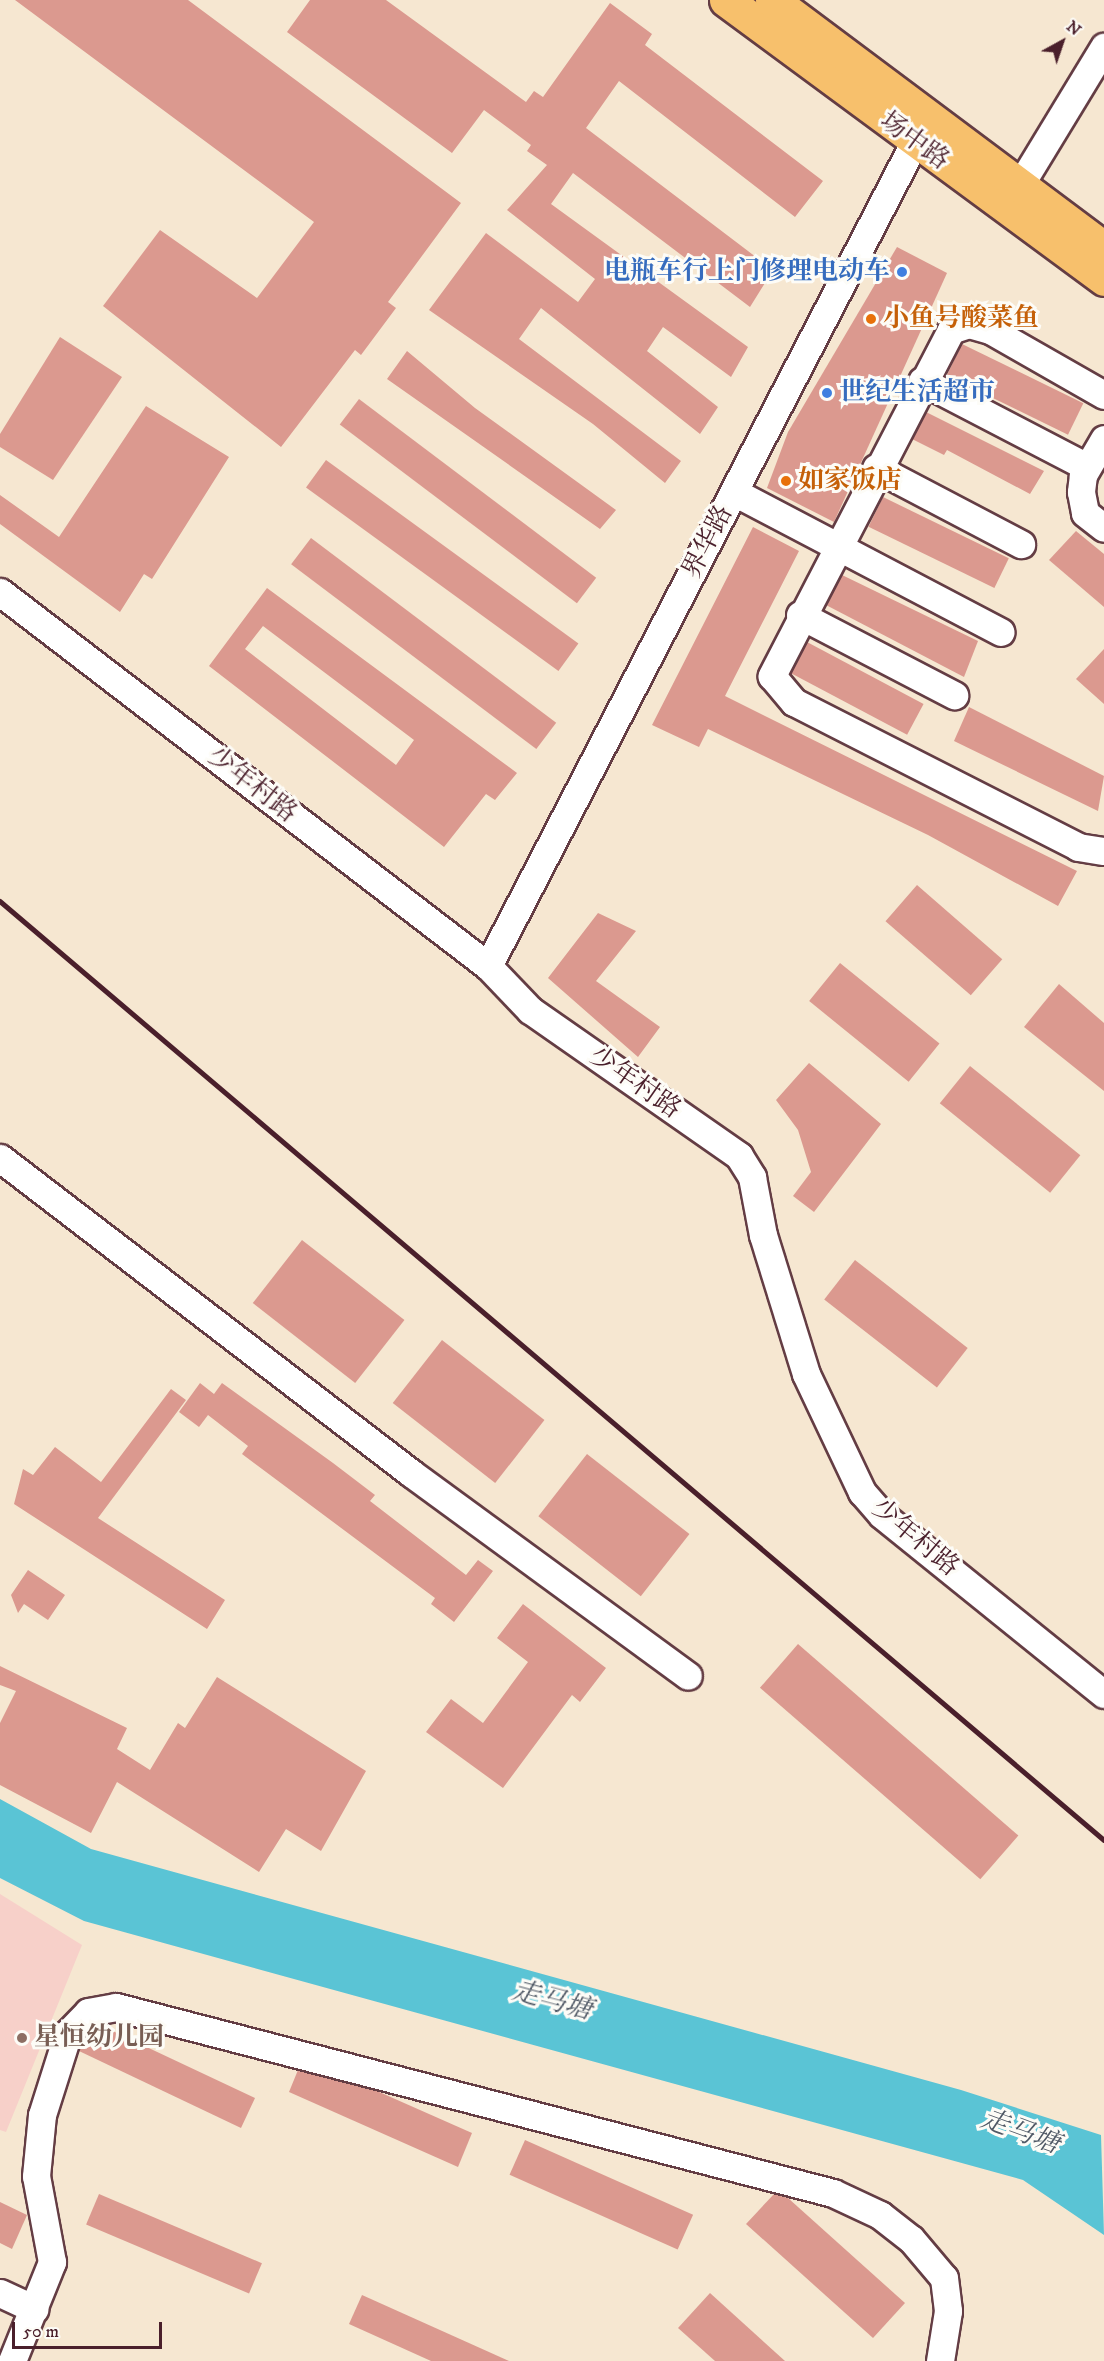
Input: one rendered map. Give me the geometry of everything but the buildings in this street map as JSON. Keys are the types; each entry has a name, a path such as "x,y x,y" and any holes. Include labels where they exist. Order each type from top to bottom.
{"main road":[{"name":"场中路","path":"726,0 921,130 1020,185 1104,248"},
{"name":"场中路","path":"772,0 921,130 1104,279"}],"street":[{"path":"1020,185 1104,47"},
{"name":"界华路","path":"488,966 921,130"},
{"path":"1104,395 990,330 969,324 946,336 773,670 774,683 788,699 1078,847 1104,851"},
{"path":"922,381 1087,467"},
{"path":"1104,439 1087,467 1081,484 1083,508 1104,528"},
{"path":"876,468 1021,543"},
{"path":"734,492 1001,632"},
{"name":"少年村路","path":"0,592 488,966 530,1010 739,1156 752,1176 763,1235 806,1374 862,1492 882,1515 1104,1694"},
{"path":"800,615 954,695"},
{"path":"0,1158 411,1473 688,1676"},
{"path":"12,2361 52,2262 36,2176 42,2115 68,2033 88,2012 116,2007 833,2193 880,2215 911,2239 944,2278 948,2311 940,2361"},
{"path":"0,2293 34,2309"}],"shaded area":[{"name":"星恒幼儿园","path":"0,1894 82,1945 6,2132 0,2130"}],"water":[{"name":"走马塘","path":"0,1799 91,1849 961,2090 1101,2135 1104,2235 1023,2180 84,1921 0,1878"}],"railway":[{"path":"0,901 1104,1840"}],"place":[{"name":"电瓶车行上门修理电动车","path":"902,272"},
{"name":"小鱼号酸菜鱼","path":"871,319"},
{"name":"世纪生活超市","path":"827,393"},
{"name":"如家饭店","path":"786,481"},
{"name":"星恒幼儿园","path":"22,2038"}]}
